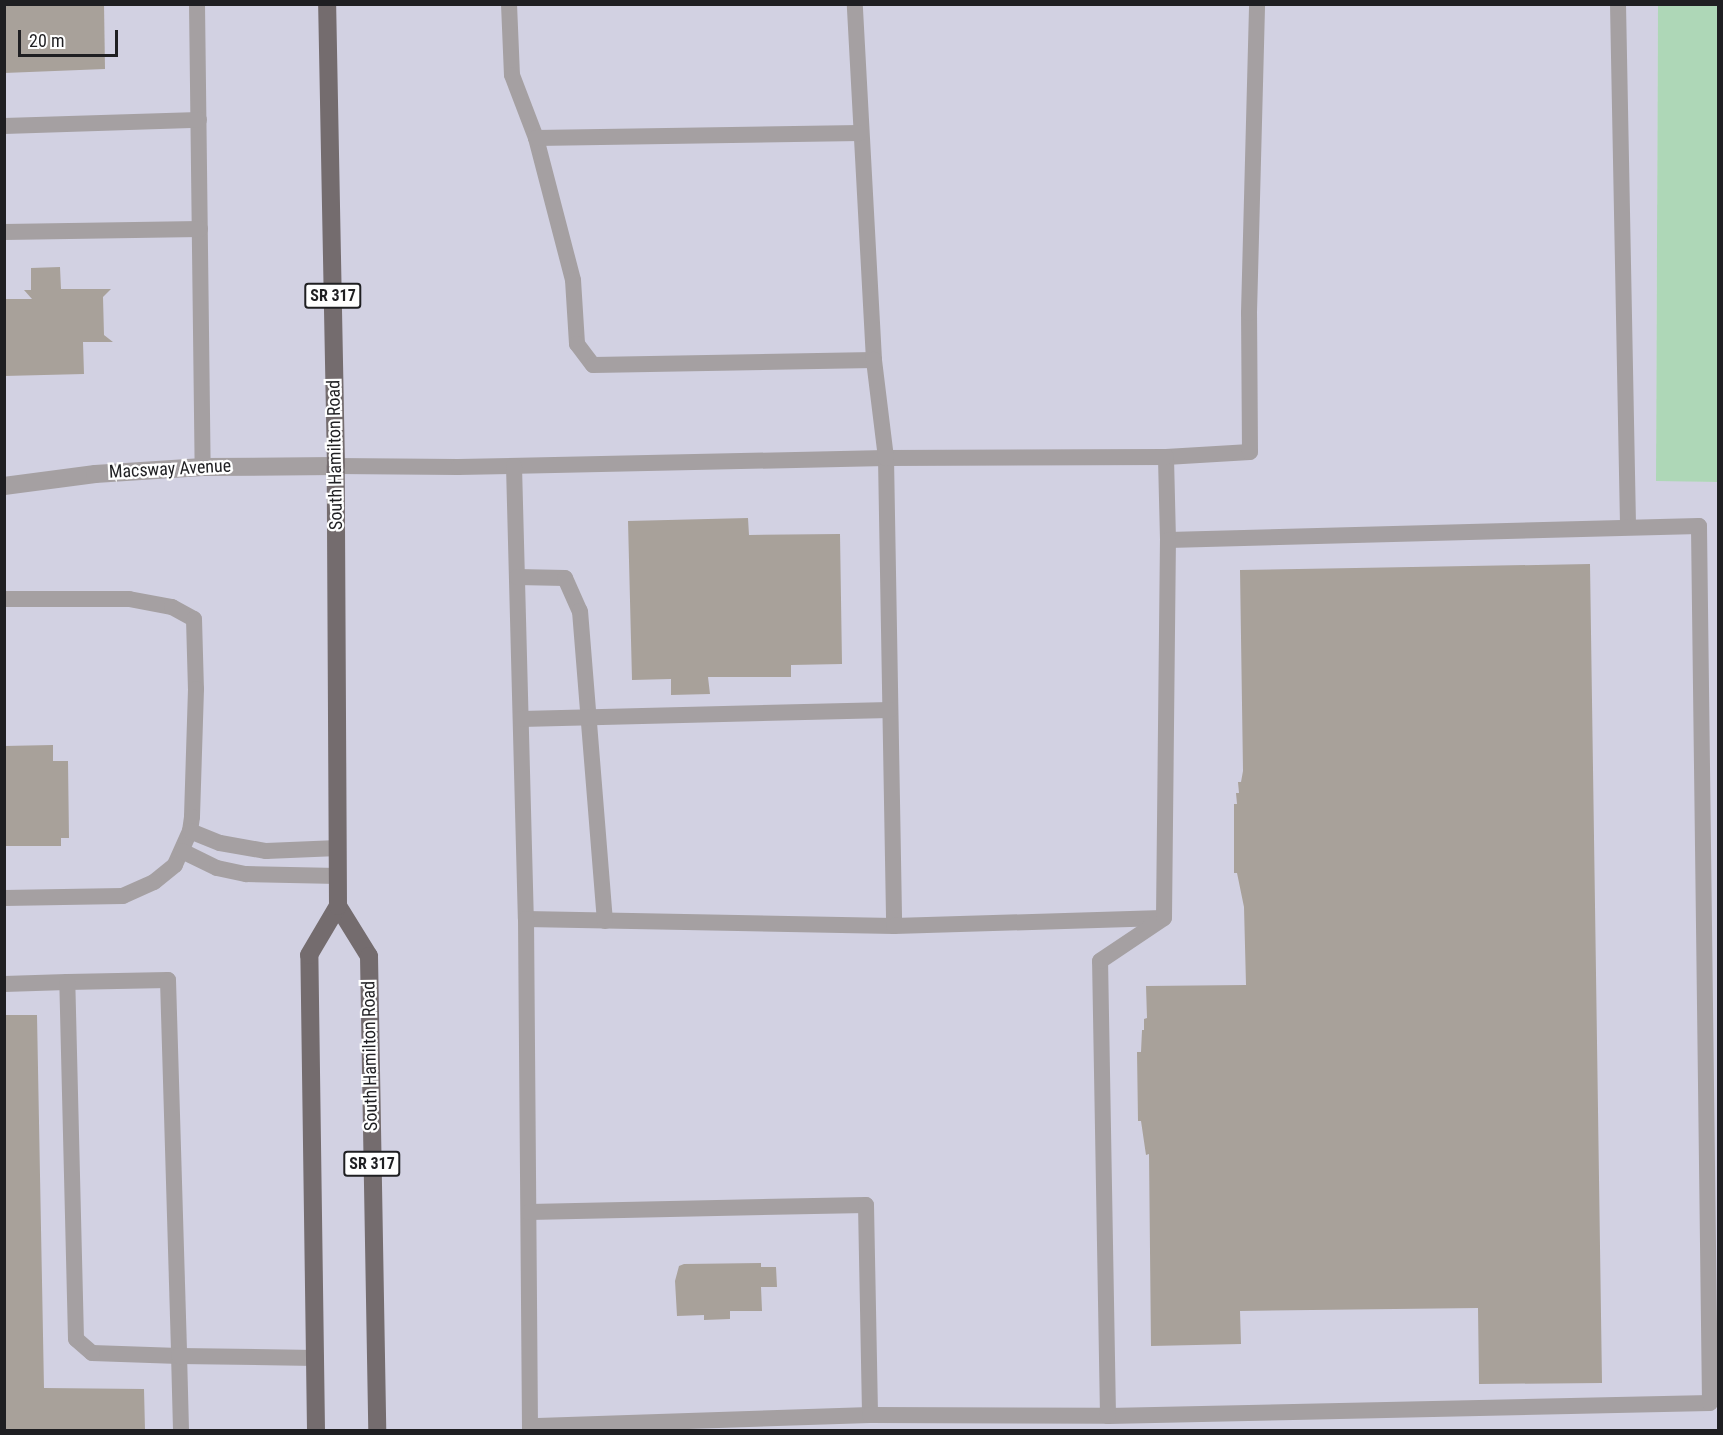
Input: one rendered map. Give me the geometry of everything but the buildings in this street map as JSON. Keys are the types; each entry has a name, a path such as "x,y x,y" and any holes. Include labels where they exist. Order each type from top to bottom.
{"main road":[{"name":"South Hamilton Road","path":"327,4 336,466 338,906 369,956 377,1431"},
{"path":"316,1431 309,955 338,906"}],"street":[{"name":"Macsway Avenue","path":"4,486 95,474 203,466 336,466"}],"lane":[{"path":"197,4 203,466"},
{"path":"509,4 512,75 536,138 573,280 577,344 593,365 874,360"},
{"path":"855,4 860,133 874,360 886,458 894,926"},
{"path":"336,466 514,466 886,458 1166,457 1250,452 1249,313 1257,4"},
{"path":"1618,4 1628,527"},
{"path":"4,126 199,120"},
{"path":"536,138 860,133"},
{"path":"4,232 200,229"},
{"path":"1164,918 1168,540 1166,457"},
{"path":"514,466 526,919 530,1428 870,1415 1108,1416 1710,1403 1699,526 1168,540"},
{"path":"517,577 564,578 580,611 605,921"},
{"path":"4,598 129,599 172,607 194,619 196,689 190,831 175,865 154,882 123,896 4,898"},
{"path":"521,719 890,710"},
{"path":"190,831 220,843 266,851 338,848"},
{"path":"182,851 217,868 246,874 338,876"},
{"path":"1108,1416 1100,961 1164,918"},
{"path":"526,919 894,926 1164,918"},
{"path":"4,984 168,980 181,1431"},
{"path":"67,982 76,1339 92,1353 316,1358"},
{"path":"529,1212 866,1205 870,1415"}],"shaded area":[{"path":"5,5 1658,5 1656,480 1718,482 1718,1430 5,1430"}],"green space":[{"path":"1658,5 1718,5 1718,482 1656,481"}]}
